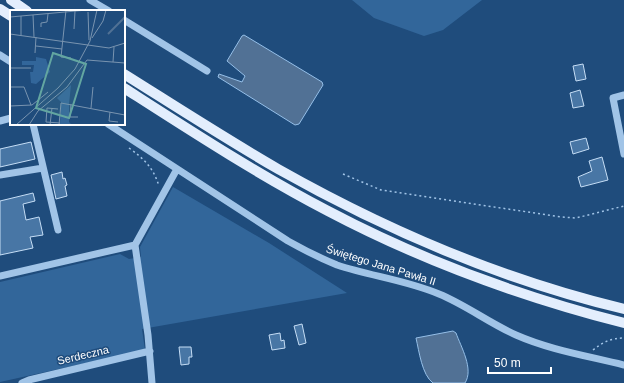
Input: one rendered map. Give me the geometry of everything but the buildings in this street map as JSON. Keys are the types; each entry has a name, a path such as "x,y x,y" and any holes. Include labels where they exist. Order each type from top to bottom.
{"main road":[{"path":"11,0 26,10"},
{"path":"0,9 10,15"},
{"path":"125,75 279,169 335,200 391,227 442,249 530,282 624,309"},
{"path":"125,89 259,173 329,212 385,239 437,262 526,295 624,322"}],"street":[{"path":"90,0 107,10"},
{"path":"125,21 207,71"},
{"path":"0,54 10,61"},
{"path":"624,96 613,98 624,154"},
{"path":"0,121 10,118"},
{"path":"33,125 58,230"},
{"name":"Świętego Jana Pawła II","path":"110,125 288,241 319,257 338,265 416,286 439,294 465,306 501,328 539,344 624,365"},
{"path":"0,175 43,168"},
{"path":"152,383 150,351 135,245 177,169"},
{"path":"0,276 135,245"},
{"name":"Serdeczna","path":"22,383 29,380 150,351"}],"path":[{"path":"124,144 142,157 151,167 159,187"},
{"path":"343,174 381,190 560,217 576,218 624,206"},
{"path":"586,355 612,338 624,338"}],"shaded area":[{"path":"352,0 482,0 443,30 424,36 374,18"},
{"path":"244,35 322,82 323,85 299,124 295,125 218,77 219,74 242,82 245,76 227,61"},
{"path":"173,187 269,243 347,293 142,329 145,350 0,382 0,282 120,254 129,259 141,257 140,247"},
{"path":"453,331 456,333 466,358 468,371 465,383 433,383 429,379 424,369 416,338"}]}
